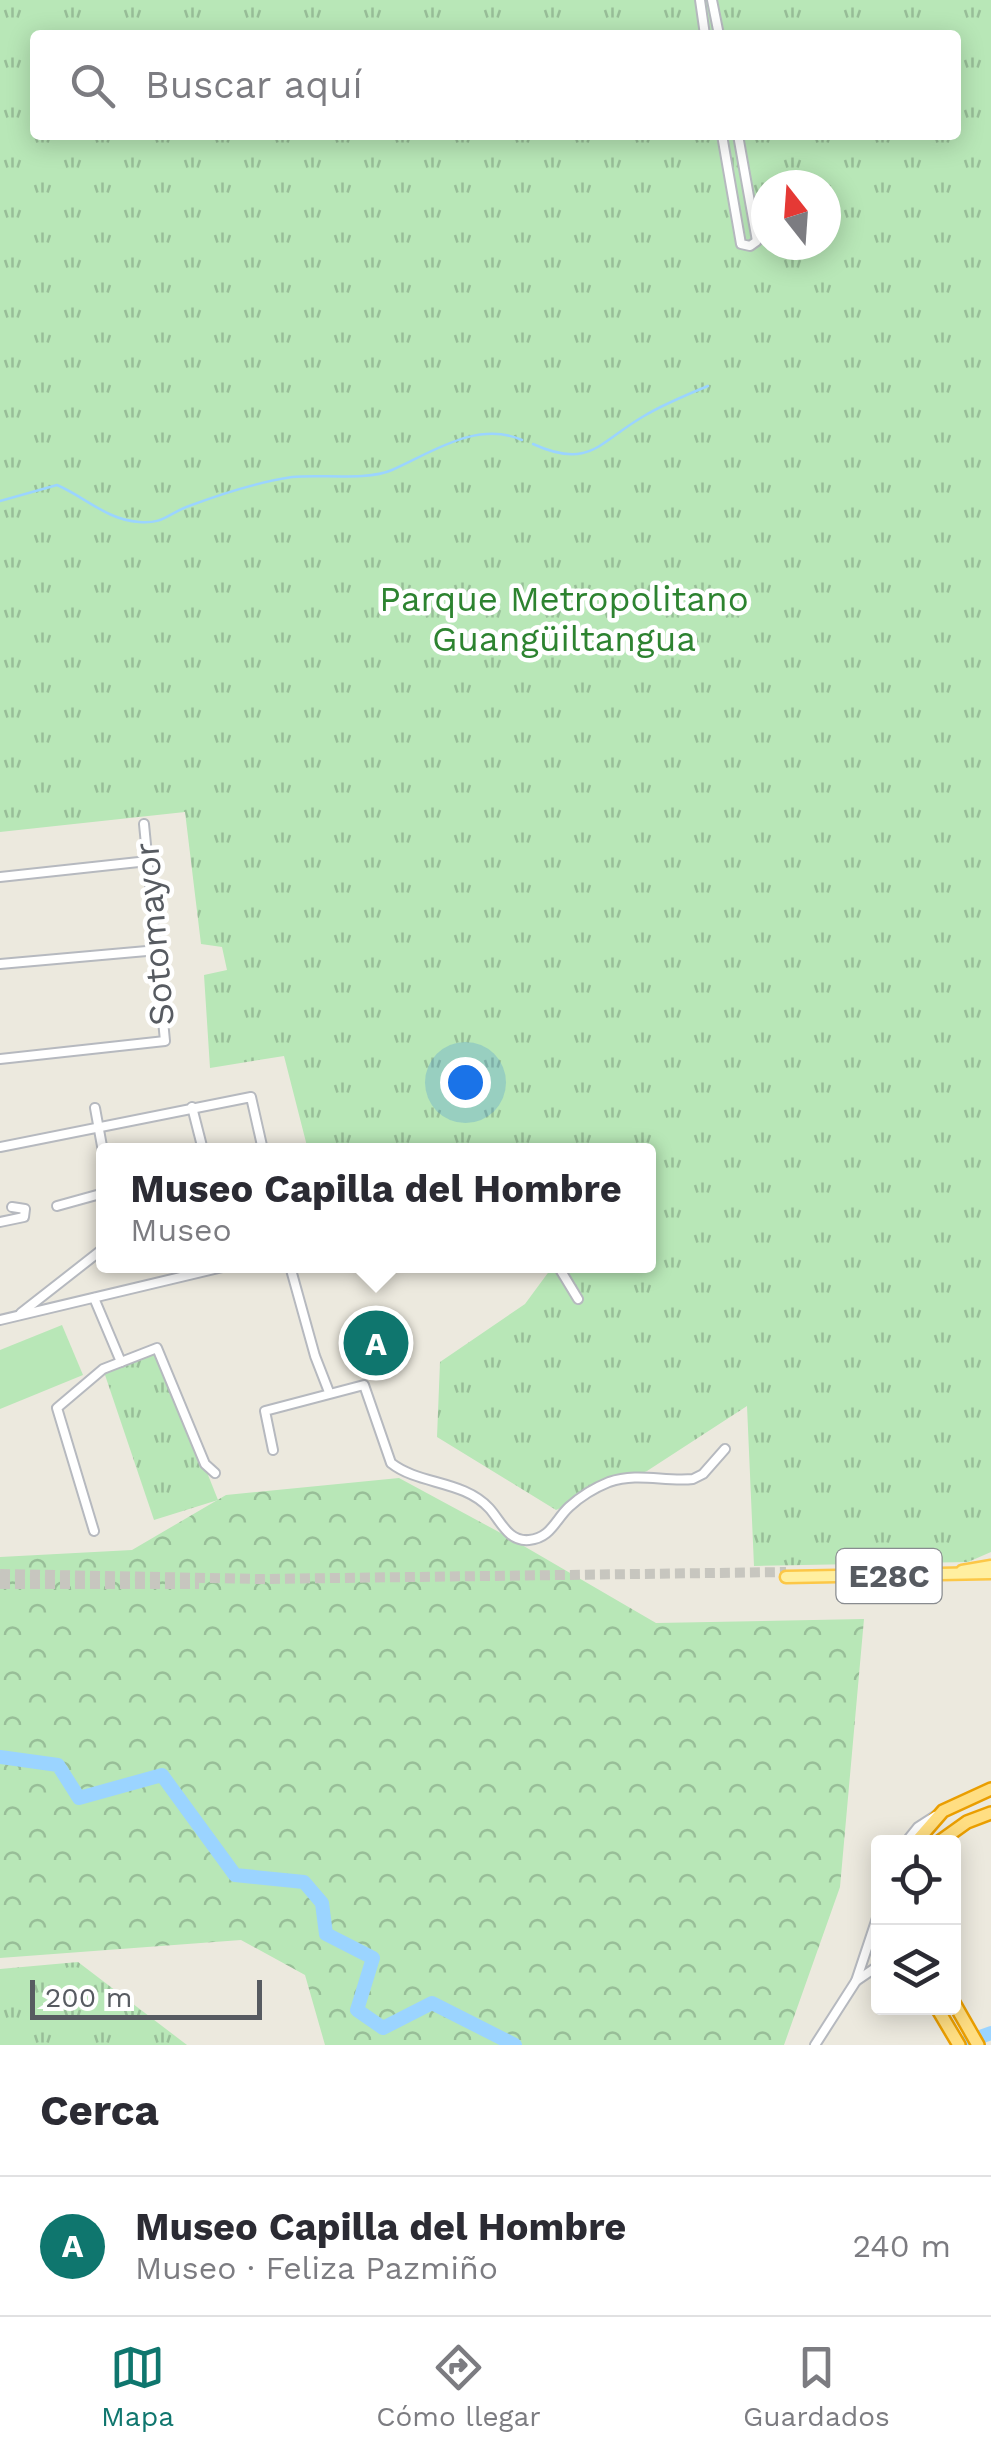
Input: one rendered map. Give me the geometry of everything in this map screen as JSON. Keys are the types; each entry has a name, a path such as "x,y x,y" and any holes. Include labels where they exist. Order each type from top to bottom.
{"highway":[{"path":"922,1835 943,1811 991,1789"},
{"path":"949,1835 967,1822 991,1813"},
{"path":"941,2015 960,2045"},
{"path":"960,2015 978,2045"}],"main road":[{"name":"E28C","path":"786,1574 991,1570"}],"street":[{"path":"700,0 704,30"},
{"path":"712,0 718,30"},
{"path":"723,140 741,244 750,246 757,241 739,140"},
{"name":"Sotomayor","path":"0,1059 162,1044 165,1039 158,950 144,824"},
{"path":"0,876 148,861"},
{"path":"0,964 158,950"},
{"path":"0,1147 251,1097 261,1143"},
{"path":"192,1107 201,1143"},
{"path":"95,1108 101,1143"},
{"path":"57,1206 96,1195"},
{"path":"0,1222 24,1218 25,1209 12,1207"},
{"path":"19,1315 96,1254"},
{"path":"0,1320 198,1273"},
{"path":"292,1273 329,1392"},
{"path":"562,1273 578,1299"},
{"path":"94,1298 121,1362"},
{"path":"94,1530 56,1408 102,1369 158,1348 204,1464 214,1473"},
{"path":"273,1450 264,1410 360,1385 368,1389 386,1455 397,1468 465,1491 487,1505 508,1534 532,1540 550,1533 566,1510 589,1491 629,1476 694,1479 725,1449"},
{"path":"912,1835 943,1811"},
{"path":"815,2045 856,1981 874,1925"},
{"path":"856,1981 871,1971"}],"green space":[{"name":"Parque Metropolitano Guangüiltangua","path":"0,0 991,0 991,1552 968,1562 754,1566 747,1406 647,1471 556,1510 437,1437 440,1362 525,1304 548,1273 656,1273 656,1143 306,1143 284,1056 210,1068 204,975 227,970 222,947 201,944 185,812 0,832"},
{"path":"62,1325 83,1375 0,1409 0,1350"},
{"path":"158,1349 218,1500 154,1520 103,1369"},
{"path":"399,1478 656,1623 864,1619 840,1887 784,2045 325,2045 305,1975 241,1940 0,1958 0,1557 132,1550 226,1495"},
{"path":"78,1962 187,2045 0,2045 0,1969"}],"waterway":[{"path":"533,444 568,454 593,450 652,412 708,386"},
{"path":"0,501 57,485 106,513 127,520 154,521 266,482 382,473 471,436 505,435 522,440"},
{"path":"0,1757 58,1765 79,1798 162,1775 235,1875 304,1882 322,1903 326,1934 373,1958 357,2010 383,2028 432,2003 515,2045"},
{"path":"958,2045 991,2033"}],"tunnel":[{"path":"0,1574 261,1579 786,1572"},
{"path":"0,1584 199,1584"}],"place":[{"name":"Museo Capilla del Hombre","path":"376,1343"}]}
